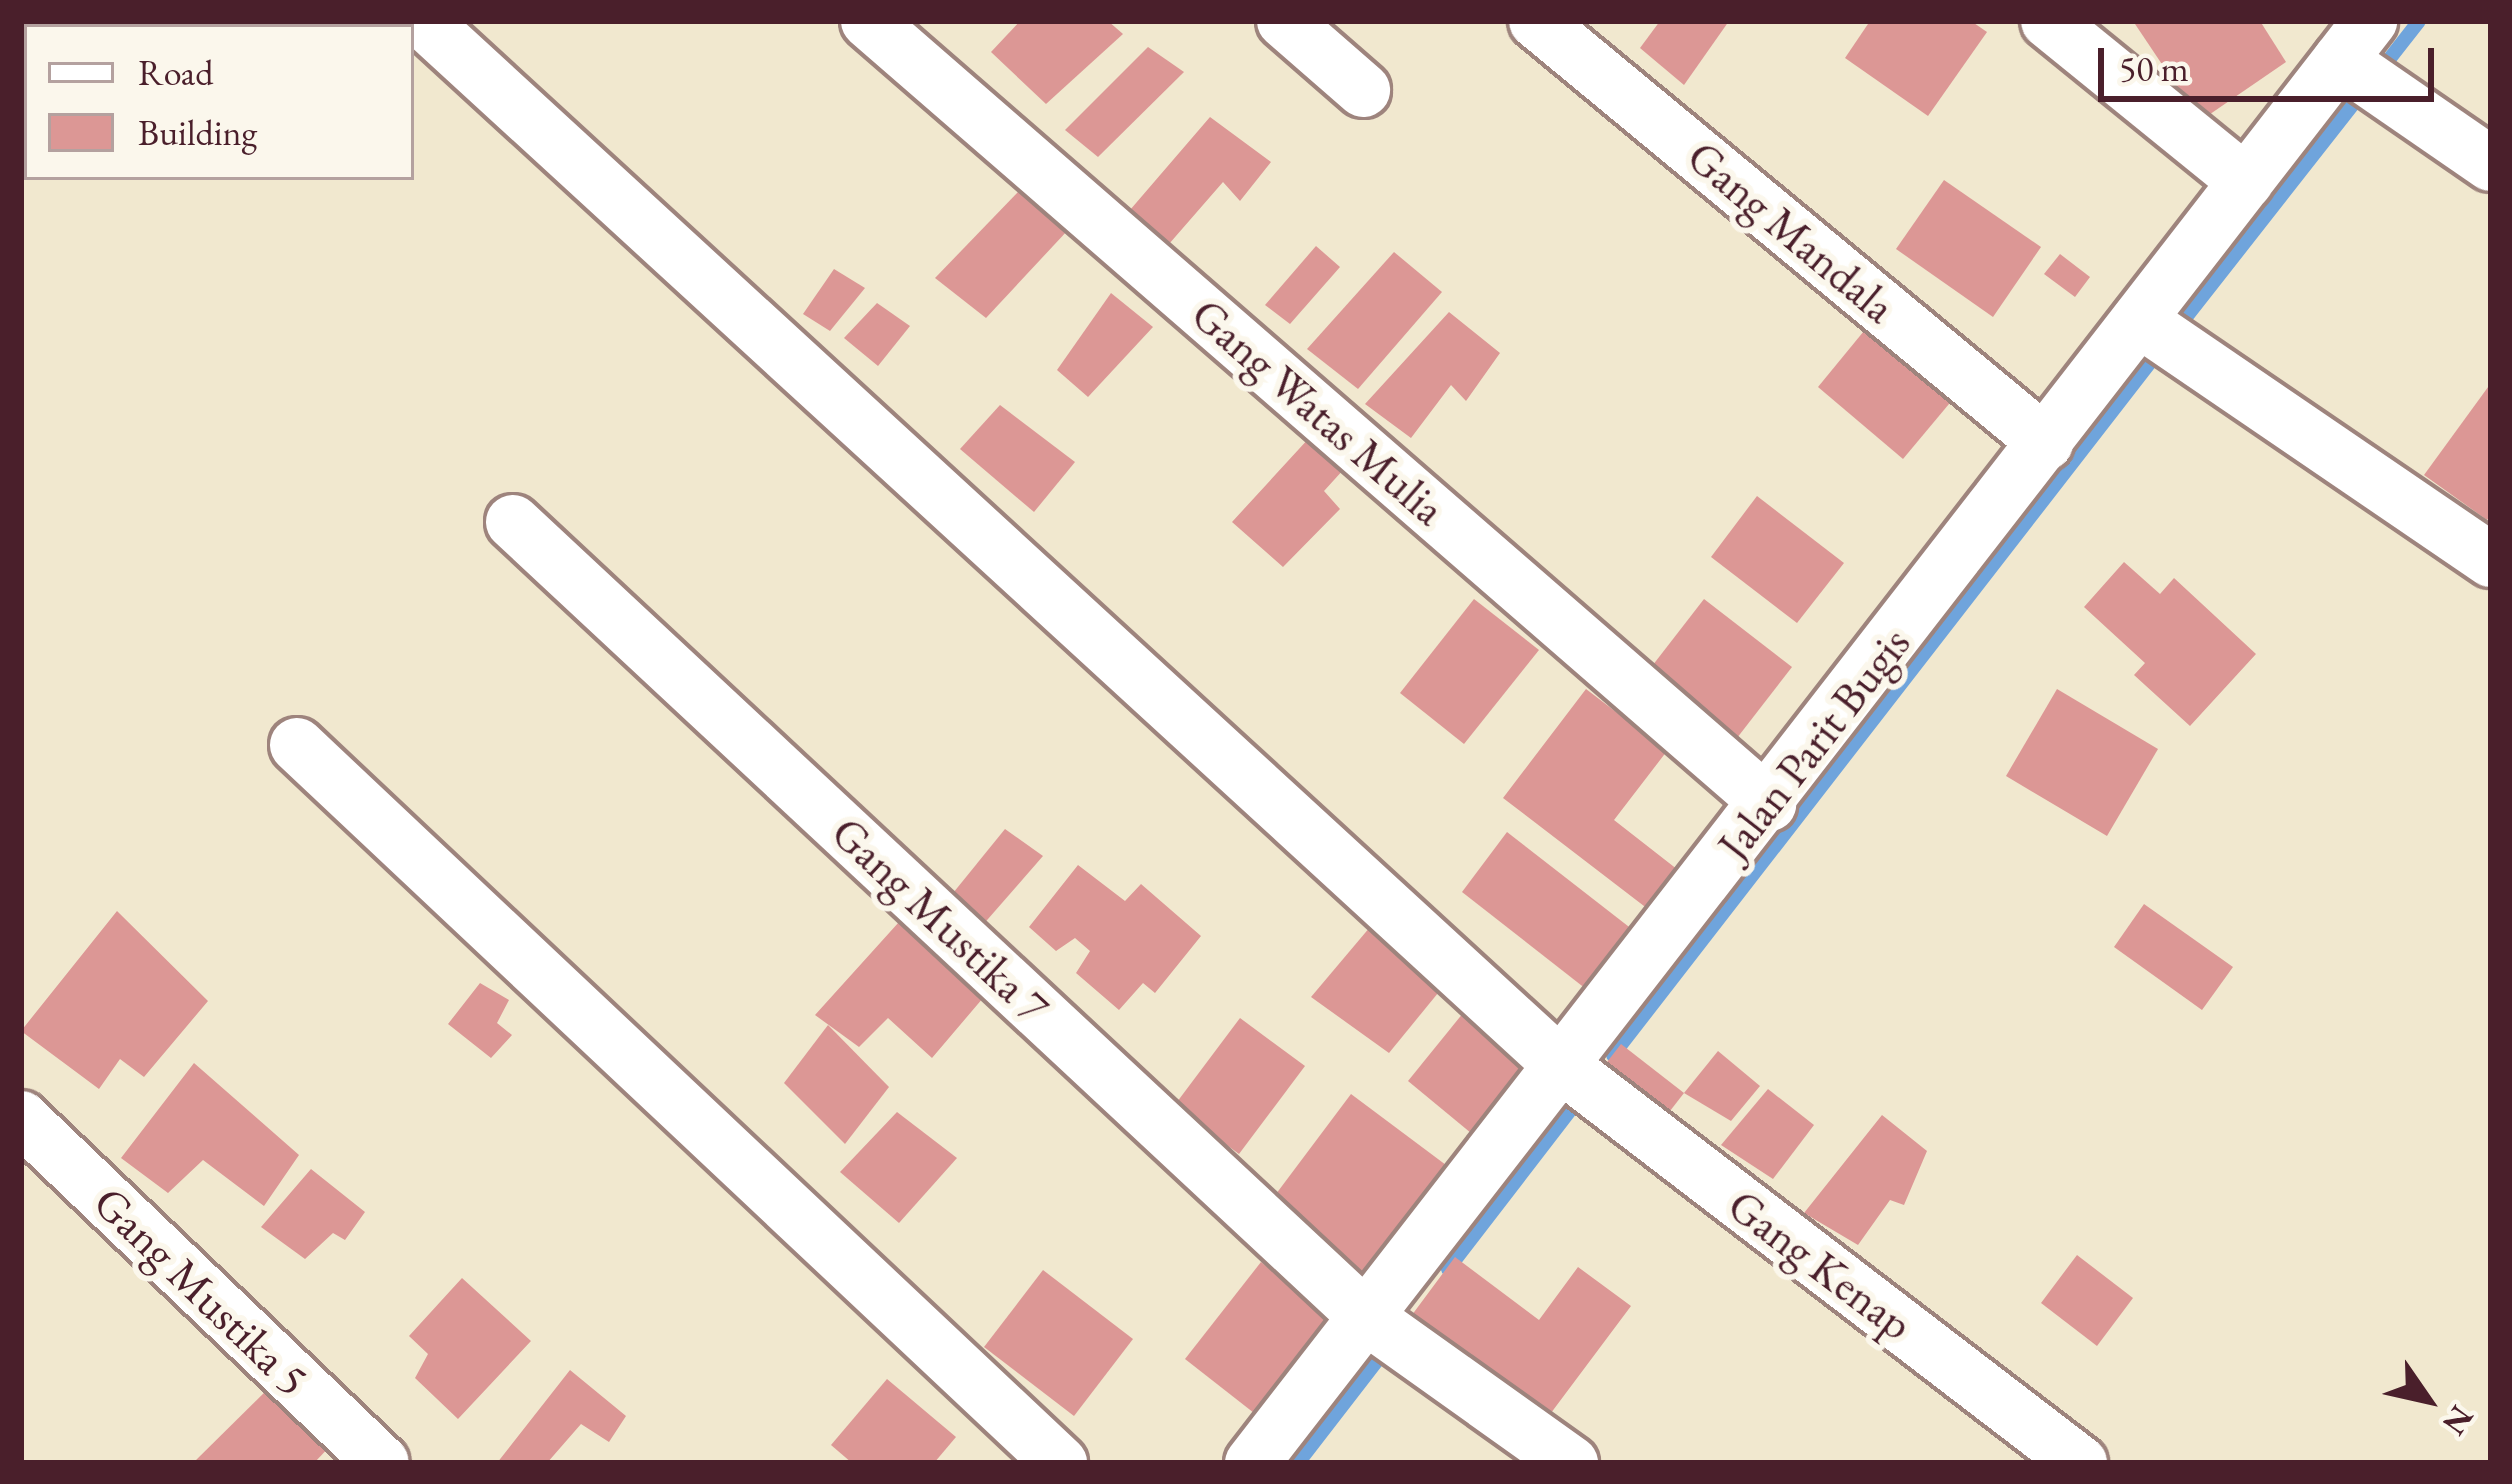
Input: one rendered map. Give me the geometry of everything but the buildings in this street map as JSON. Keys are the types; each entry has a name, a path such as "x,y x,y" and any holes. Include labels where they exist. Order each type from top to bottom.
{"street":[{"name":"Gang Kenap","path":"423,21 1564,1067 2080,1463"},
{"name":"Gang Watas Mulia","path":"868,21 1769,804"},
{"path":"1284,21 1363,90"},
{"name":"Gang Mandala","path":"1536,21 2046,443"},
{"path":"2048,21 2246,182"},
{"name":"Jalan Parit Bugis","path":"1252,1463 1387,1333 1564,1067 2355,41"},
{"path":"2355,41 2491,164"},
{"path":"2139,320 2491,560"},
{"name":"Gang Mustika 7","path":"513,522 1387,1333 1571,1463"},
{"path":"297,745 1060,1463"},
{"name":"Gang Mustika 5","path":"21,1118 382,1463"}],"waterway":[{"path":"2380,71 2419,21"},
{"path":"2176,330 2366,88"},
{"path":"1613,1055 2162,347"},
{"path":"1448,1269 1581,1096"},
{"path":"1298,1463 1387,1348"}]}
